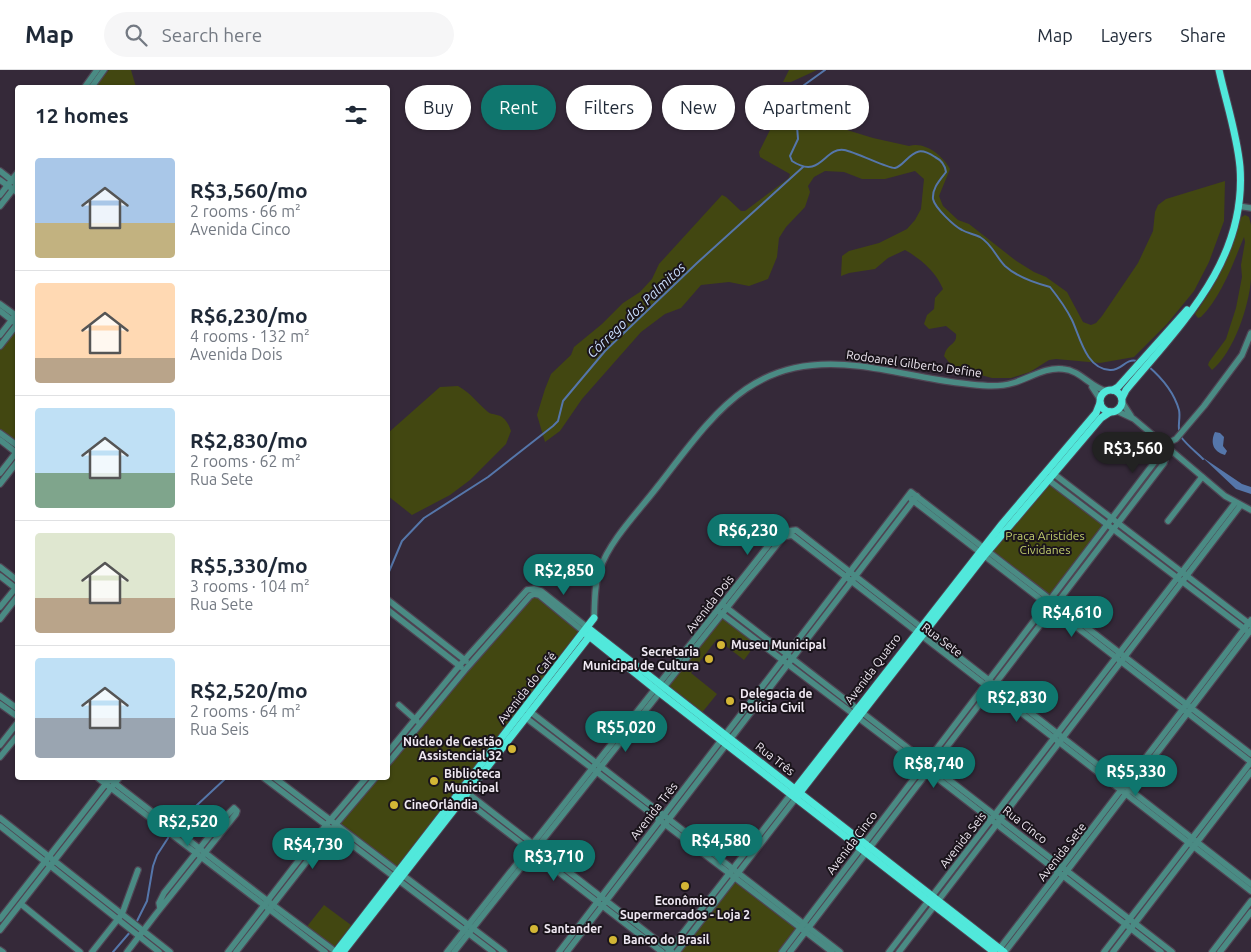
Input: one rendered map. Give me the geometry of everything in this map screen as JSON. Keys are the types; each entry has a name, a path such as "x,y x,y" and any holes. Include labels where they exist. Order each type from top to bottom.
{"main road":[{"path":"1129,381 1110,390 1100,401 1104,410 1113,411 1122,400 1129,381 1211,282 1226,253 1235,224 1240,178 1238,151 1219,70"},
{"path":"1110,390 1118,393 1122,400"},
{"name":"Avenida Quatro","path":"796,793 952,592 1075,443 1096,413 1100,401"},
{"name":"Avenida Quatro","path":"1075,443 1101,418 1113,411"},
{"name":"Rodoanel Gilberto Define","path":"589,632 594,618"},
{"name":"Rua Três","path":"589,632 1000,951"},
{"name":"Avenida do Café","path":"343,952 399,876 589,632"},
{"name":"Avenida do Café","path":"336,952 399,876"}],"street":[{"path":"86,85 97,70"},
{"path":"93,85 104,70"},
{"path":"0,171 12,187"},
{"path":"0,180 12,187"},
{"path":"0,195 12,187"},
{"path":"0,206 12,187"},
{"path":"1238,206 1251,208"},
{"path":"0,304 15,319"},
{"path":"0,311 15,319"},
{"path":"0,335 15,321"},
{"path":"0,346 15,322"},
{"path":"1164,445 1176,440 1204,406 1237,362 1246,347 1251,333"},
{"name":"Rodoanel Gilberto Define","path":"594,618 600,570 616,540 714,416 736,396 764,379 815,364 834,364 891,371 961,384 987,385 1012,384 1045,371 1061,368 1072,371 1089,383 1110,390"},
{"name":"Rodoanel Gilberto Define","path":"1089,383 1100,401"},
{"path":"1122,400 1134,419 1164,445 1238,504 1251,510"},
{"path":"1113,411 1134,419"},
{"path":"0,433 15,449"},
{"path":"0,440 15,450"},
{"path":"0,473 15,454"},
{"name":"Avenida Cinco","path":"782,952 801,926 866,847 930,769 1164,463 1165,460 1163,458 1157,459 925,764 866,847 807,930 790,952"},
{"path":"0,484 15,465"},
{"path":"1048,474 1113,519 1249,628"},
{"path":"1048,474 1114,529 1182,576"},
{"path":"1168,521 1202,477"},
{"path":"912,496 1187,709 1251,762 1193,842 1132,921 1112,952"},
{"name":"Avenida Três","path":"567,952 667,822 782,660 847,575 912,496"},
{"name":"Avenida Três","path":"559,952 662,817 788,664 853,580 912,496"},
{"name":"Avenida Seis","path":"898,952 934,900 1238,504"},
{"name":"Rua Sete","path":"787,534 796,530 808,544 853,580 1193,842 1251,884"},
{"name":"Avenida Dois","path":"532,849 593,766 787,534"},
{"path":"0,567 15,579"},
{"path":"0,576 15,587"},
{"path":"0,608 15,590"},
{"name":"Rua Três","path":"531,592 541,591 589,632"},
{"path":"390,750 464,660 524,593 531,592"},
{"path":"390,761 531,592"},
{"path":"0,619 15,600"},
{"path":"390,602 470,664"},
{"name":"Rua Cinco","path":"725,606 957,790 1065,869 1172,952"},
{"path":"390,612 465,670"},
{"name":"Rua Cinco","path":"720,613 782,660 858,713"},
{"name":"Avenida Sete","path":"1000,951 1061,875 1249,628"},
{"path":"1011,652 1016,656"},
{"name":"Avenida Dois","path":"454,952 468,930 532,849 599,770 660,688"},
{"path":"0,696 15,707"},
{"path":"0,704 15,715"},
{"path":"399,705 421,724"},
{"path":"1187,709 1251,754"},
{"path":"526,713 801,926 840,952"},
{"path":"0,744 15,726"},
{"path":"0,757 15,739"},
{"path":"1193,842 1251,772"},
{"path":"268,780 328,822"},
{"path":"277,780 334,827 468,930 493,952"},
{"path":"236,952 296,864 328,822 364,780"},
{"path":"228,952 302,868 373,780"},
{"path":"111,781 325,952"},
{"path":"0,919 111,781"},
{"path":"0,930 53,863 111,781"},
{"name":"Avenida Quatro","path":"670,951 730,871 796,793"},
{"name":"Avenida Quatro","path":"677,952 796,793"},
{"path":"463,794 599,899 662,952"},
{"path":"127,952 236,814 236,809 232,809 162,897 159,903 160,908"},
{"path":"0,818 47,859"},
{"name":"Rua Cinco","path":"996,819 1061,875 1159,951"},
{"path":"0,826 53,863 136,929 143,931 170,952"},
{"name":"Rua Sete","path":"1193,842 1251,891"},
{"path":"296,864 302,868"},
{"path":"92,952 120,916 138,870"},
{"path":"1085,893 1089,888"},
{"name":"Avenida Seis","path":"889,952 934,900"},
{"path":"1212,952 1251,901"},
{"path":"21,904 80,952"},
{"path":"604,904 670,951"},
{"path":"268,906 336,952"},
{"path":"1220,952 1251,912"},
{"path":"1104,952 1128,927"},
{"path":"136,929 139,937 159,952"},
{"path":"468,930 504,952"},
{"name":"Avenida Dois","path":"446,952 468,930"},
{"path":"807,930 832,952"},
{"path":"1159,951 1162,944"}],"green space":[{"path":"109,70 131,70 135,85 97,85"},
{"path":"789,70 817,70 791,82 783,82"},
{"path":"770,130 847,130 909,146 921,146 933,151 943,159 950,169 939,196 943,206 958,220 969,224 1015,260 1046,277 1067,292 1083,322 1091,325 1096,323 1102,316 1138,263 1153,231 1155,212 1158,205 1166,199 1225,181 1224,221 1209,262 1194,291 1167,324 1134,357 1100,363 1049,360 1030,372 1011,378 992,378 951,365 944,356 946,350 955,341 956,334 946,326 929,329 924,324 927,315 934,309 935,298 943,289 932,272 911,254 905,250 888,258 875,269 841,276 842,256 849,251 879,243 907,229 915,220 921,209 924,179 915,171 885,179 862,179 844,172 825,171 814,177 808,186 810,192 805,207 786,227 779,238 777,257 768,279 749,286 729,282 701,285 681,308 665,314 641,332 582,399 560,431 545,442 537,415 551,374 571,355 574,347 602,324 623,303 640,292 652,279 659,264 722,195 741,211 745,211 789,178 790,174 760,157 759,152"},
{"path":"1245,215 1249,217 1251,225 1250,290 1239,328 1227,352 1212,370 1208,365 1209,362 1226,339 1236,308 1242,277 1241,265 1245,242 1244,237 1215,299 1201,317 1198,318 1195,314 1217,279 1232,244 1240,218"},
{"path":"15,327 15,444 0,433 0,346"},
{"path":"458,386 463,389 488,412 502,417 508,423 511,431 506,444 470,480 450,495 412,515 390,498 390,431 440,387"},
{"name":"Praça Aristides Cividanes","path":"1049,479 1108,524 1050,600 988,552"},
{"path":"534,594 583,632 397,868 339,823 376,780 390,780 390,764 431,715 465,670"},
{"path":"723,615 758,641 744,660 717,639 691,673 717,694 700,715 664,687"},
{"path":"735,878 800,928 781,952 677,952"},
{"path":"324,905 355,928 336,952 305,929"}],"water":[{"path":"1215,432 1220,433 1224,437 1223,446 1227,451 1225,455 1215,449 1213,439"},
{"path":"1202,457 1242,484 1251,487 1251,494 1236,489"}],"waterway":[{"path":"825,70 800,88 797,93 798,139 790,156 792,161 802,166 810,167 821,162 837,150 844,150 892,168 922,151 937,158 944,165 946,172 935,188 933,199 945,216 962,230 984,240 1010,270 1026,279 1050,287 1067,311 1085,351 1095,364 1102,368 1114,370 1129,361 1137,361"},
{"name":"Córrego dos Palmitos","path":"390,569 402,541 424,518 488,477 553,426 558,421 563,401 605,351 697,263 803,167"},
{"path":"1148,366 1163,380 1174,397 1179,410 1179,431 1181,437 1203,459"},
{"name":"Córrego dos Palmitos","path":"176,827 224,780"},
{"name":"Córrego dos Palmitos","path":"136,923 147,901 153,866 157,855 170,835"},
{"name":"Córrego dos Palmitos","path":"113,952 131,931"}],"place":[{"name":"Museu Municipal","path":"721,645"},
{"name":"Secretaria Municipal de Cultura","path":"709,659"},
{"name":"Delegacia de Polícia Civil","path":"730,701"},
{"name":"Núcleo de Gestão Assistencial 32","path":"512,749"},
{"name":"Biblioteca Municipal","path":"434,781"},
{"name":"CineOrlândia","path":"394,805"},
{"name":"Econômico Supermercados - Loja 2","path":"685,886"},
{"name":"Santander","path":"534,929"},
{"name":"Banco do Brasil","path":"613,940"}]}
